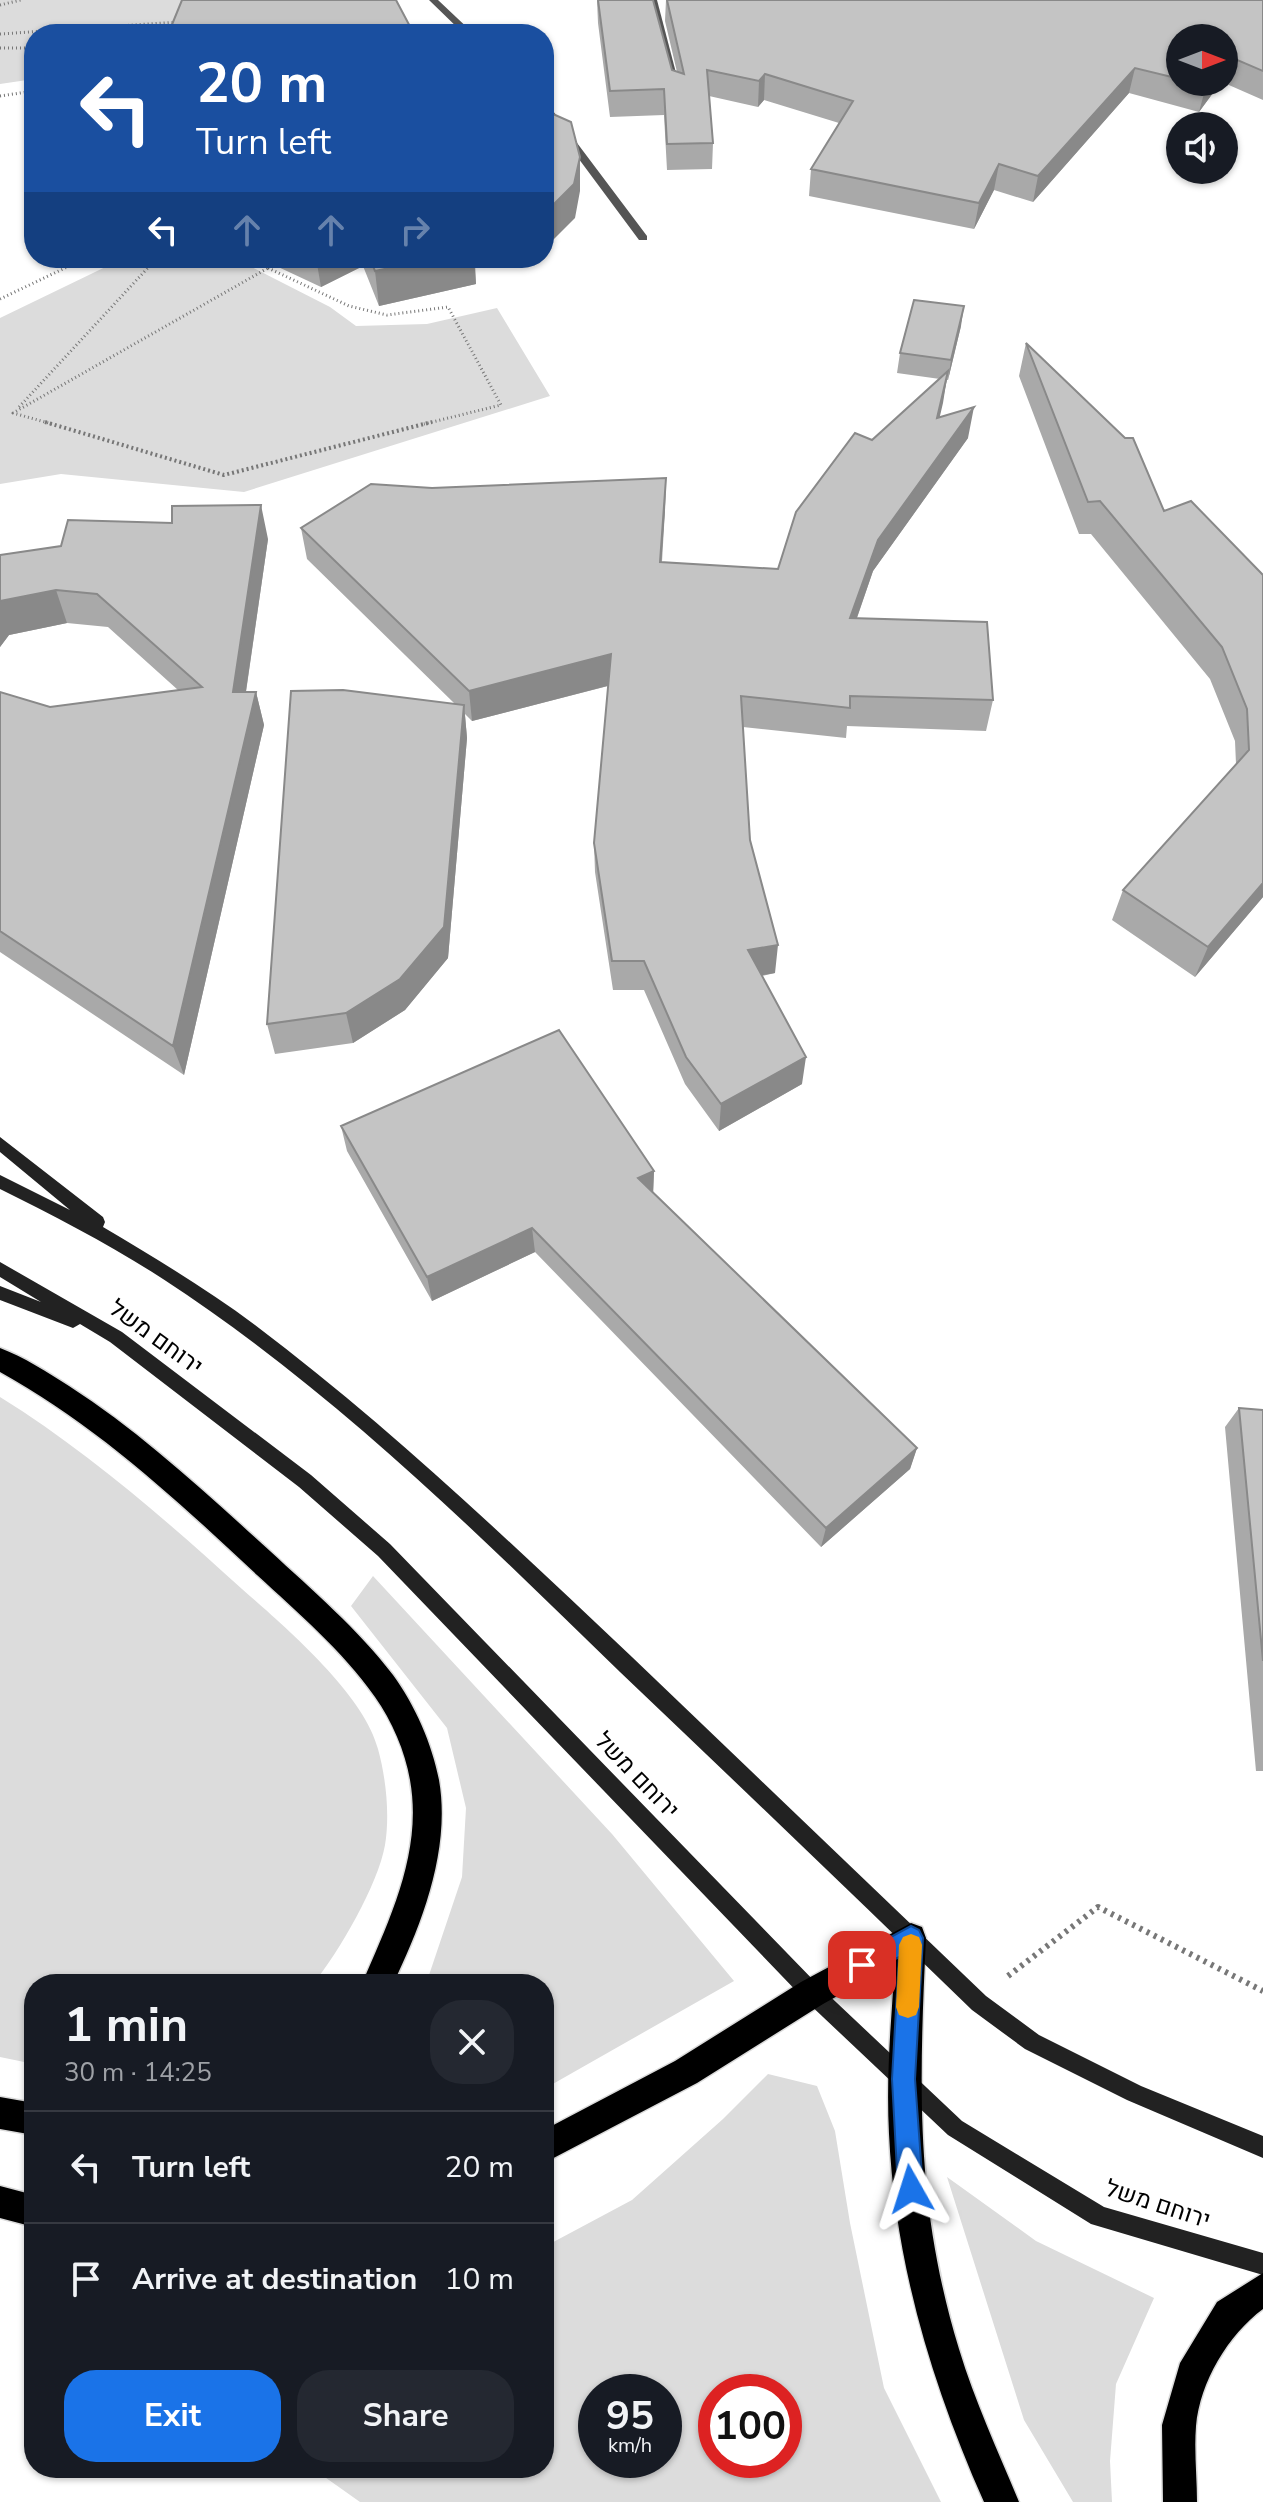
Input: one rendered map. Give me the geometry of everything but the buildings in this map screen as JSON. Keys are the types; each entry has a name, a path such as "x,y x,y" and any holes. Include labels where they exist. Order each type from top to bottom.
{"highway":[{"path":"0,1359 73,1403 193,1497 335,1630 386,1688 411,1737 426,1791 423,1861 397,1945 382,1974"},
{"path":"554,2142 686,2072 812,1993 911,1938"},
{"path":"911,1938 904,2079 907,2164 920,2262 949,2377 1002,2502"},
{"path":"0,2113 24,2117"},
{"path":"0,2202 24,2208"},
{"path":"1180,2502 1179,2425 1192,2375 1229,2314 1263,2289"}],"street":[{"path":"433,0 458,24"},
{"path":"653,0 679,95"},
{"path":"554,118 643,238"},
{"path":"0,1143 126,1246 284,1357 446,1492 979,2003 1032,2042 1134,2093 1263,2147"},
{"path":"0,1182 126,1246"},
{"name":"ירוחם משל","path":"0,1269 116,1337 305,1481 384,1550 812,1993 955,2128 1099,2216 1263,2264"},
{"path":"0,1293 116,1337"}],"path":[{"path":"0,5 21,0"},
{"path":"146,24 190,21"},
{"path":"0,34 24,32"},
{"path":"0,48 24,48"},
{"path":"0,96 24,92"},
{"path":"0,299 65,268"},
{"path":"13,413 148,268"},
{"path":"268,268 349,306 387,315 448,307 501,405 224,475 13,413 268,268"},
{"path":"979,2003 1021,1963 1098,1907 1263,1991"}],"shaded area":[{"path":"0,0 242,0 196,24 24,24 24,80 0,84"},
{"path":"103,268 254,268 330,307 356,326 427,324 497,308 550,396 244,492 61,474 0,484 0,318"},
{"path":"0,1397 64,1440 125,1487 259,1604 320,1662 357,1706 370,1728 381,1760 387,1809 385,1845 374,1879 345,1937 320,1974 24,1974 24,2062 0,2057"},
{"path":"373,1576 612,1834 734,1981 554,2083 554,1974 429,1974 462,1877 466,1808 447,1728 351,1606"},
{"path":"768,2074 817,2086 835,2131 850,2223 884,2388 941,2502 360,2502 326,2478 554,2478 554,2242 632,2200 723,2119"},
{"path":"947,2177 1036,2241 1154,2298 1116,2384 1110,2461 1112,2502 1073,2502 1024,2420"}],"slow traffic":[{"path":"908,2007 911,1945"}],"route":[{"path":"862,1965 911,1938 904,2079 907,2164 911,2189"}]}
